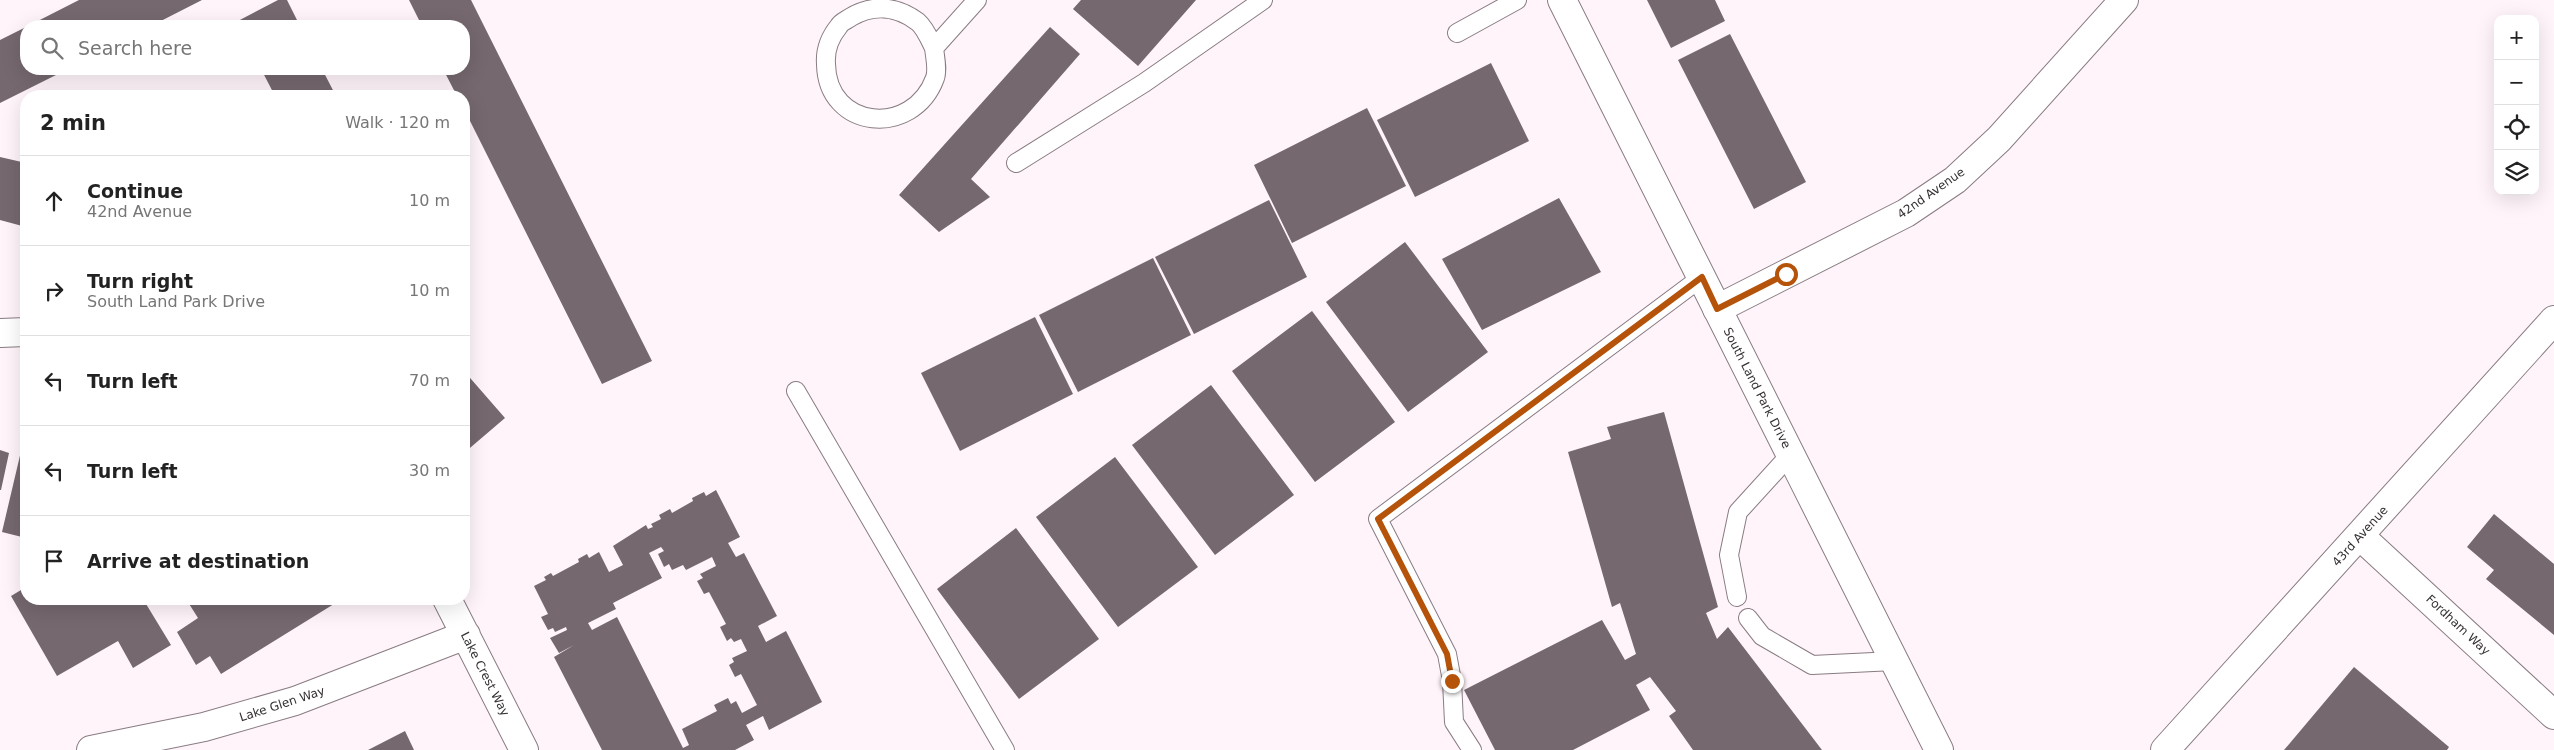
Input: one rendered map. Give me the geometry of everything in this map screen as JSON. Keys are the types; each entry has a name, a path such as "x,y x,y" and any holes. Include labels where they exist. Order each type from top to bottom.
{"street":[{"name":"South Land Park Drive","path":"1562,0 1939,750"},
{"name":"42nd Avenue","path":"1717,309 1906,214 1955,180 1998,140 2124,0"},
{"name":"43rd Avenue","path":"2165,750 2554,320"},
{"path":"0,334 20,332"},
{"name":"Fordham Way","path":"2360,536 2554,716"},
{"name":"Lake Crest Way","path":"450,605 524,750"},
{"name":"Lake Glen Way","path":"91,750 204,727 295,701 466,635"}],"lane":[{"path":"934,48 919,23 894,9 864,10 839,25 834,33 825,51 826,80 841,105 867,119 896,118 921,103 935,77 934,48 977,0"},
{"path":"1016,163 1144,82 1263,0"},
{"path":"1457,33 1517,0"},
{"path":"1472,750 1454,722 1452,681 1447,654 1378,519 1702,277"},
{"path":"796,391 1004,750"},
{"path":"1737,597 1729,555 1738,512 1790,455"},
{"path":"1748,618 1762,636 1812,665 1894,660"}],"building":[{"path":"79,0 202,0 163,20 40,20"},
{"path":"278,0 287,0 297,20 240,20"},
{"path":"409,0 471,0 652,361 602,384 470,121 470,90 454,90 446,75 470,75 470,20 419,20"},
{"path":"1081,0 1196,0 1138,66 1073,9"},
{"path":"1647,0 1715,0 1725,21 1671,48"},
{"path":"1050,27 1080,54 971,179 990,197 939,232 899,195"},
{"path":"20,30 20,75 56,75 26,90 20,90 20,93 0,103 0,40"},
{"path":"1730,34 1806,182 1754,209 1678,60"},
{"path":"1491,63 1529,141 1415,197 1377,120"},
{"path":"264,75 325,75 333,90 272,90"},
{"path":"1367,108 1406,186 1292,243 1254,165"},
{"path":"0,157 20,162 20,225 0,220"},
{"path":"1559,198 1601,272 1482,330 1442,259"},
{"path":"1269,200 1307,277 1194,334 1155,257"},
{"path":"1405,242 1488,352 1408,412 1326,302"},
{"path":"1153,258 1191,335 1078,392 1039,315"},
{"path":"1312,311 1395,422 1315,482 1232,371"},
{"path":"1035,317 1073,394 960,451 921,373"},
{"path":"470,378 505,418 470,448"},
{"path":"1211,385 1294,495 1215,555 1132,445"},
{"path":"1664,412 1718,607 1706,613 1717,639 1728,627 1822,750 1693,750 1669,716 1676,711 1650,677 1636,685 1650,710 1573,750 1495,750 1464,690 1602,620 1625,660 1636,654 1620,603 1612,607 1568,452 1611,439 1607,427"},
{"path":"0,450 9,453 1,490 0,490"},
{"path":"20,456 20,536 2,532"},
{"path":"1115,457 1198,567 1118,627 1036,517"},
{"path":"716,490 740,537 728,543 736,557 744,553 777,616 758,626 766,642 786,631 822,702 769,730 763,716 746,725 754,740 735,750 602,750 554,657 574,645 559,653 550,638 567,630 566,627 555,632 553,628 548,630 541,617 548,614 534,586 546,580 544,577 551,573 553,576 579,562 578,559 587,554 589,558 599,552 609,572 623,565 613,546 646,525 648,529 653,527 651,524 661,519 659,515 670,509 672,513 693,501 692,498 704,492 706,496","holes":["661,547 664,551 658,554 664,567 669,564 672,570 683,565 686,570 712,557 716,566 700,574 703,578 697,581 704,594 709,592 726,624 720,627 727,641 731,638 734,642 741,639 747,651 732,658 734,662 729,665 735,677 741,674 757,705 742,713 736,701 731,704 728,698 714,705 717,711 682,729 689,745 683,748 617,617 592,630 588,623 616,609 613,603 662,578 649,553"]},
{"path":"2494,514 2554,564 2554,635 2486,579 2494,570 2467,547"},
{"path":"1016,528 1099,639 1019,699 937,589"},
{"path":"20,591 20,605 147,605 171,645 133,668 118,641 57,676 11,596"},
{"path":"190,605 332,605 221,674 210,656 196,665 177,632 198,618"},
{"path":"2354,667 2449,747 2447,750 2284,750"},
{"path":"405,731 414,750 368,750"}],"route":[{"path":"1452,681 1447,654 1378,519 1702,277 1717,309 1786,274"}]}
